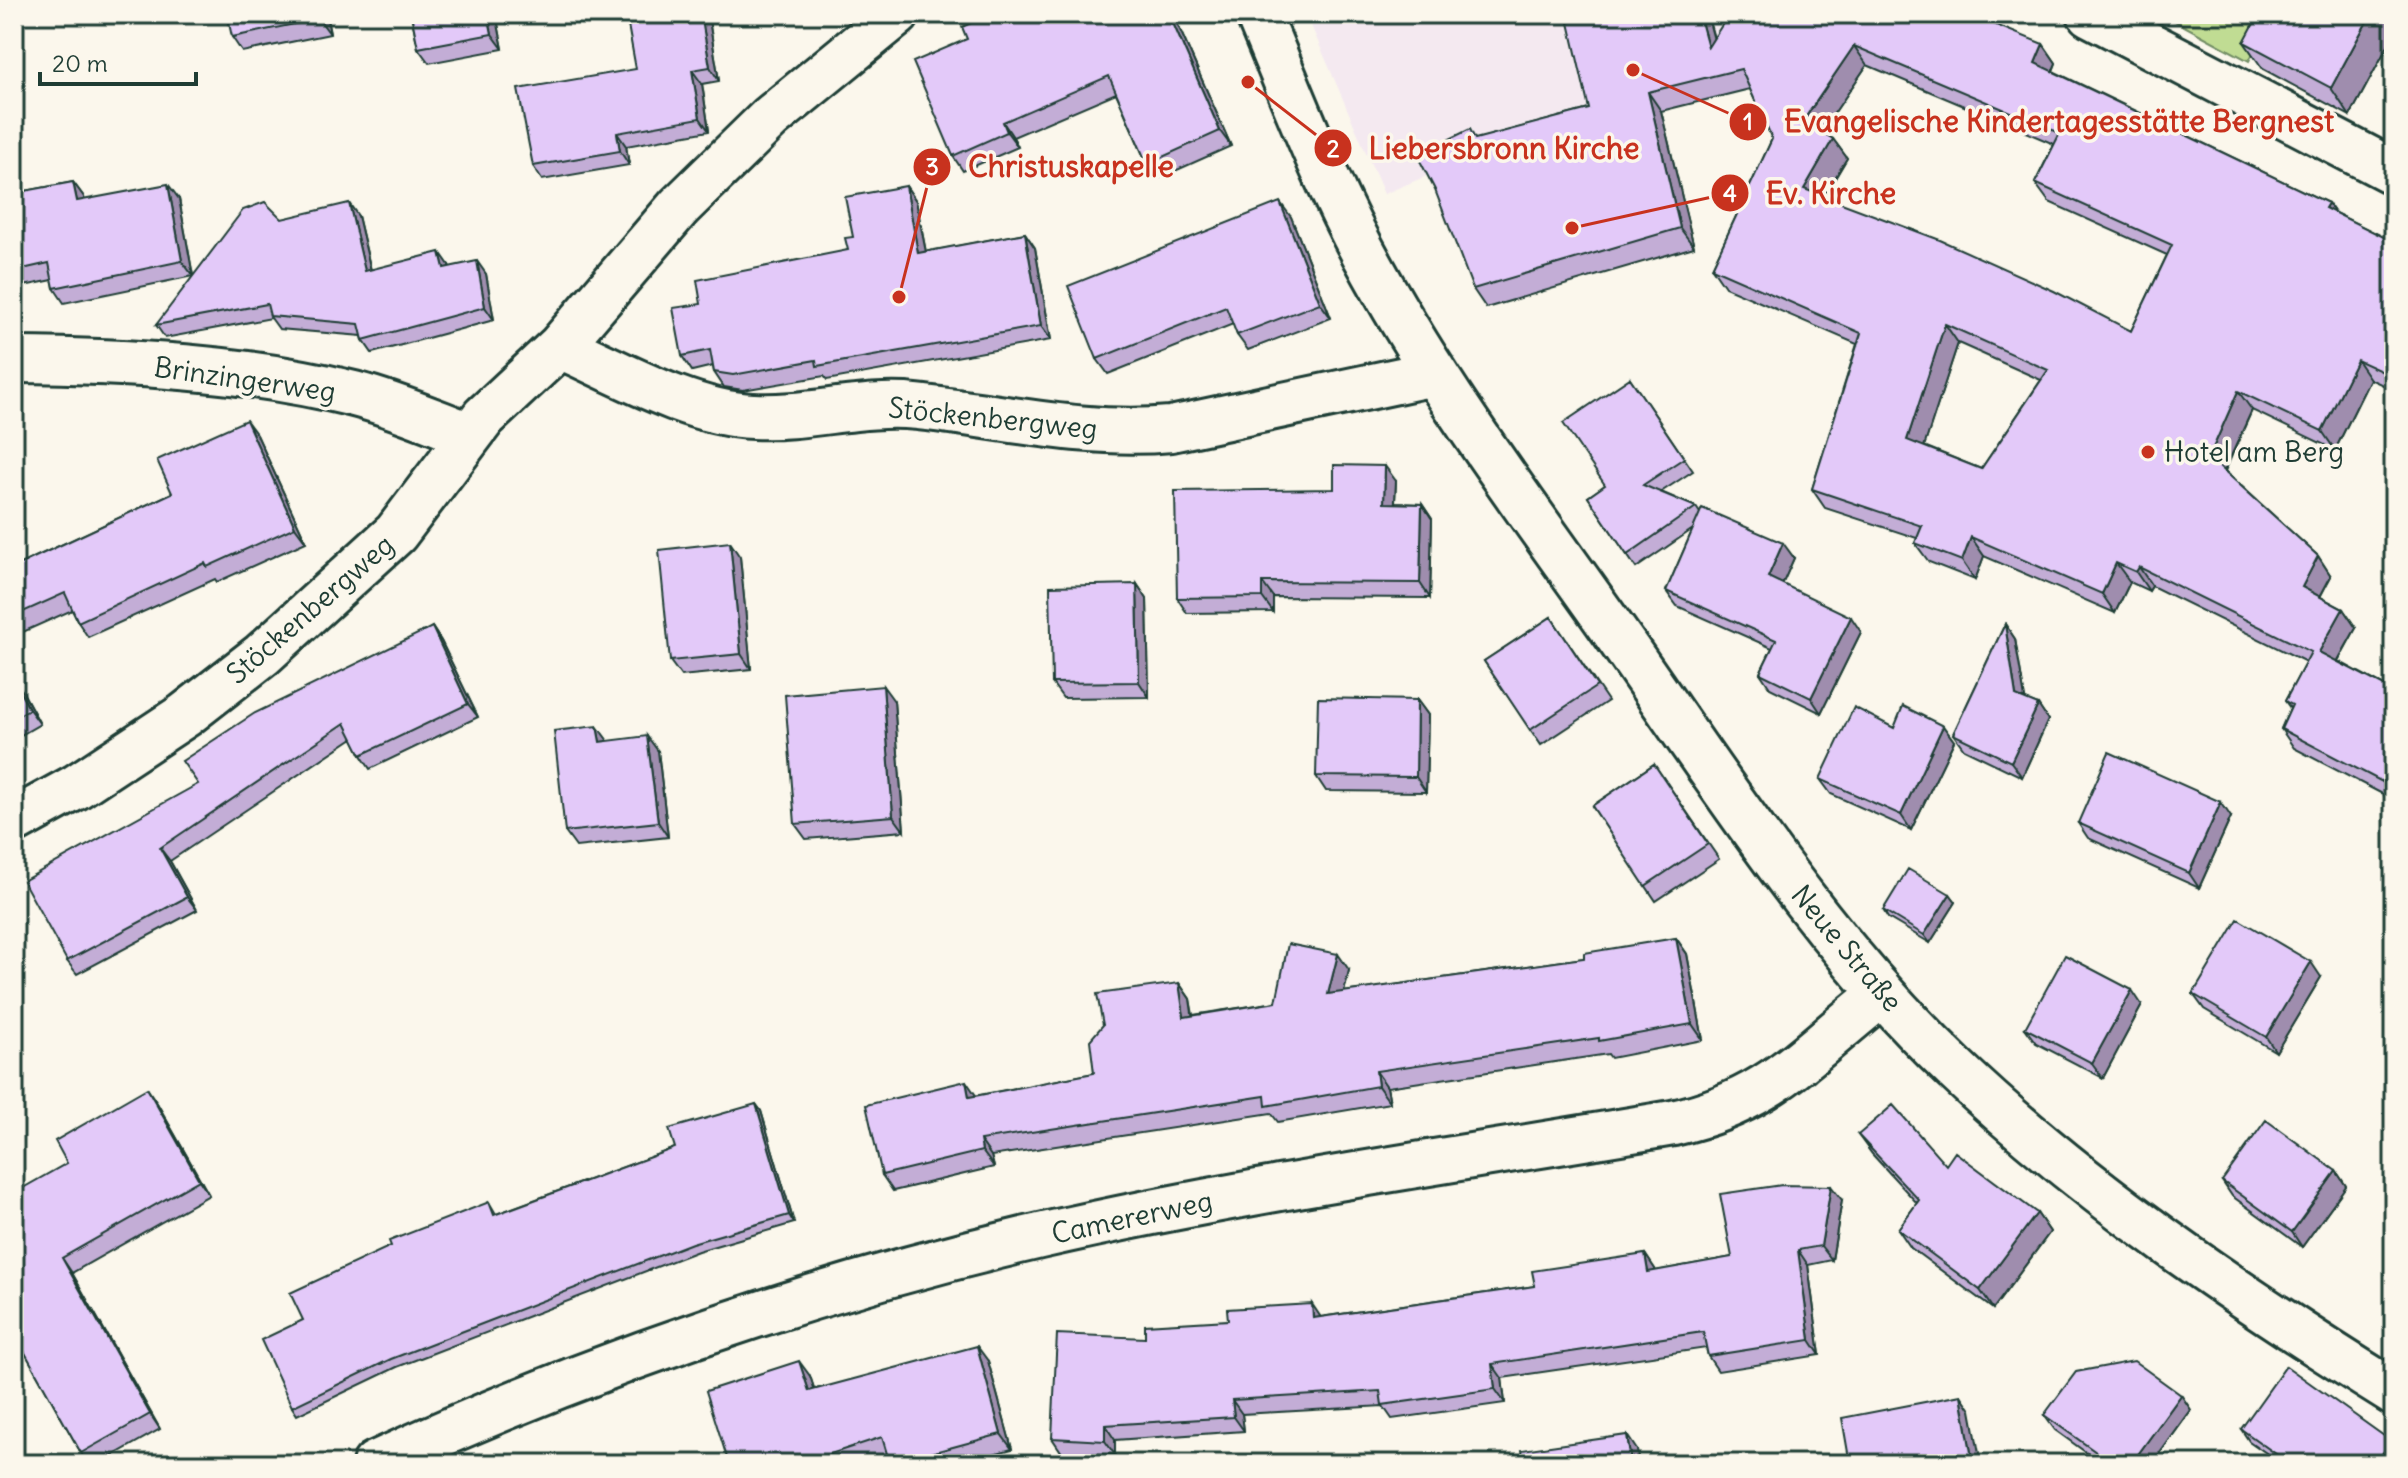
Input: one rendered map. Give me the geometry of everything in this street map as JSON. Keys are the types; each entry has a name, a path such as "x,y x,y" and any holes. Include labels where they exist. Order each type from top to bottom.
{"street":[{"name":"Stöckenbergweg","path":"14,821 124,756 185,715 262,655 410,519 469,435 560,346 718,166 897,14"},
{"name":"Neue Straße","path":"1258,14 1356,237 1434,373 1746,822 1812,911 1882,994 2021,1131 2177,1247 2383,1375"},
{"path":"2090,14 2394,172"},
{"name":"Stöckenbergweg","path":"560,346 695,404 748,416 894,406 1032,424 1129,432 1171,429 1434,373"},
{"name":"Brinzingerweg","path":"14,360 137,365 323,388 379,401 469,435"},
{"name":"Camererweg","path":"375,1464 612,1365 734,1323 935,1262 1215,1199 1673,1123 1716,1112 1776,1082 1882,994"}],"shaded area":[{"path":"1306,14 1731,14 1710,98 1431,174 1384,194"}],"green space":[{"path":"2162,14 2273,14 2249,61"}],"building":[{"path":"227,14 318,14 319,19 232,37"},
{"path":"411,14 488,14 492,34 418,48"},
{"path":"626,14 701,14 710,67 692,70 700,118 617,133 620,151 533,166 518,89 636,69"},
{"path":"991,14 1169,14 1220,131 1147,164 1109,76 1003,122 1007,132 953,156 913,62 967,39 962,27"},
{"path":"1567,14 1699,14 1708,47 1729,14 1969,14 2043,44 2035,63 2328,203 2325,208 2394,242 2394,377 2357,360 2322,431 2238,391 2209,457 2318,556 2302,587 2343,609 2319,652 2394,691 2394,788 2281,729 2292,705 2285,701 2311,652 2139,567 2136,572 2116,563 2102,594 1971,537 1962,561 1915,543 1922,526 1812,489 1861,333 1712,268 1772,139 1741,69 1648,92 1680,228 1473,289 1435,190 1417,155 1470,129 1475,139 1589,109","holes":["1854,46 2060,133 2035,183 2172,245 2131,331 2054,291 1940,240 1804,189 1833,139 1803,121","1945,324 2048,370 1981,469 1907,440"]},
{"path":"2259,14 2371,14 2331,88 2244,42"},
{"path":"73,182 77,201 168,184 182,261 54,288 49,263 14,271 14,193"},
{"path":"906,186 918,253 1025,233 1041,326 817,366 816,360 733,375 714,372 710,350 682,356 673,308 701,304 697,280 848,250 845,238 853,237 845,197"},
{"path":"265,202 282,219 349,203 365,271 440,252 444,268 477,261 485,307 363,340 359,324 270,316 267,304 156,325 243,210"},
{"path":"1280,202 1320,303 1237,335 1226,307 1097,359 1068,286"},
{"path":"1630,378 1684,458 1643,485 1696,507 1627,555 1588,497 1605,485 1563,423"},
{"path":"246,420 295,527 207,567 205,563 78,622 65,593 14,616 14,567 172,493 157,460"},
{"path":"1334,465 1385,466 1384,503 1422,504 1420,583 1262,582 1262,597 1177,598 1175,491 1334,489"},
{"path":"1702,508 1783,543 1768,577 1851,617 1811,698 1760,673 1776,640 1666,591"},
{"path":"730,542 741,654 670,661 659,550"},
{"path":"1137,584 1139,682 1052,683 1050,586"},
{"path":"1551,617 1597,686 1530,730 1484,661"},
{"path":"2005,624 2016,696 2038,705 2011,762 1953,734"},
{"path":"432,627 468,704 361,755 345,723 160,848 187,897 67,961 23,881 198,784 182,761 255,713"},
{"path":"14,681 29,709 14,718"},
{"path":"883,686 893,816 795,824 785,695"},
{"path":"1318,698 1417,700 1416,777 1316,776"},
{"path":"1903,706 1943,726 1901,815 1820,779 1854,707 1894,728"},
{"path":"597,726 600,742 647,736 658,822 565,832 554,731"},
{"path":"2109,752 2221,802 2189,873 2078,823"},
{"path":"1654,764 1708,844 1645,886 1592,806"},
{"path":"1908,869 1950,894 1924,935 1883,910"},
{"path":"2238,919 2311,962 2266,1037 2193,994"},
{"path":"1676,938 1692,1024 1599,1041 1599,1038 1376,1071 1378,1086 1266,1106 1265,1096 980,1140 982,1151 882,1175 866,1105 966,1081 969,1097 1094,1073 1090,1040 1103,1025 1097,994 1179,983 1184,1017 1276,1002 1288,944 1338,954 1328,994 1584,958 1584,953"},
{"path":"2065,955 2132,990 2092,1063 2025,1028"},
{"path":"147,1088 199,1180 62,1258 150,1414 81,1453 14,1333 14,1193 67,1163 55,1141"},
{"path":"756,1104 789,1215 692,1243 391,1359 292,1407 261,1340 303,1320 290,1293 391,1246 389,1241 489,1202 494,1215 675,1148 669,1129"},
{"path":"1893,1105 1946,1165 1955,1152 2037,1213 1980,1290 1898,1229 1919,1200 1858,1135"},
{"path":"2266,1120 2336,1171 2292,1232 2222,1181"},
{"path":"1782,1185 1831,1186 1821,1246 1798,1250 1810,1340 1708,1356 1703,1332 1492,1364 1495,1389 1382,1405 1380,1391 1232,1400 1234,1417 1105,1425 1105,1441 1052,1438 1057,1334 1145,1338 1145,1325 1228,1320 1227,1309 1312,1304 1313,1318 1535,1286 1532,1271 1645,1254 1648,1272 1732,1257 1720,1194"},
{"path":"977,1346 1001,1434 890,1464 882,1437 800,1464 729,1464 706,1391 799,1361 809,1391"},
{"path":"2134,1361 2181,1395 2131,1464 2113,1464 2044,1415 2076,1372"},
{"path":"2286,1366 2391,1441 2375,1464 2290,1464 2241,1429"},
{"path":"1961,1395 1973,1464 1850,1464 1842,1418"},
{"path":"1627,1435 1631,1464 1524,1464 1522,1450"}],"place":[{"name":"Evangelische Kindertagesstätte Bergnest","path":"1633,70"},
{"name":"Liebersbronn Kirche","path":"1248,82"},
{"name":"Ev. Kirche","path":"1572,228"},
{"name":"Christuskapelle","path":"899,297"},
{"name":"Hotel am Berg","path":"2148,452"}]}
